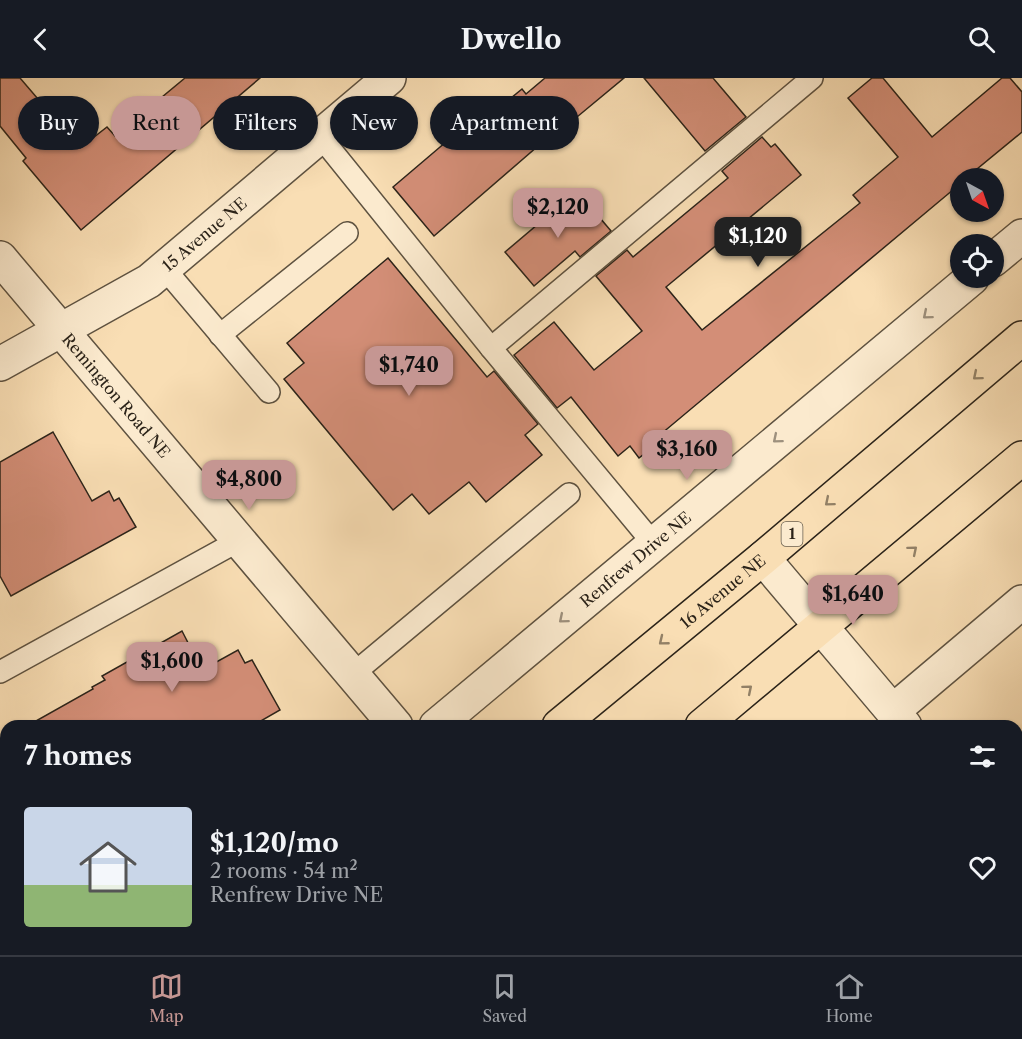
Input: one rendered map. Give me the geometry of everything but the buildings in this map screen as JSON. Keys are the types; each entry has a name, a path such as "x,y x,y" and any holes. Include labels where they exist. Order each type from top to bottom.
{"highway":[{"name":"16 Avenue NE","path":"566,720 1022,338"},
{"path":"709,720 822,628 1022,458"}],"street":[{"name":"15 Avenue NE","path":"0,364 149,281 389,78"},
{"path":"1004,251 1022,236"},
{"name":"Remington Road NE","path":"0,258 391,720"},
{"name":"Renfrew Drive NE","path":"443,720 960,288"},
{"path":"762,558 899,719 1022,602"}],"lane":[{"path":"490,348 812,78"},
{"path":"320,136 490,348 653,543"},
{"path":"220,335 347,233"},
{"path":"164,268 269,392"},
{"path":"353,674 569,494"},
{"path":"0,672 240,540"}]}
